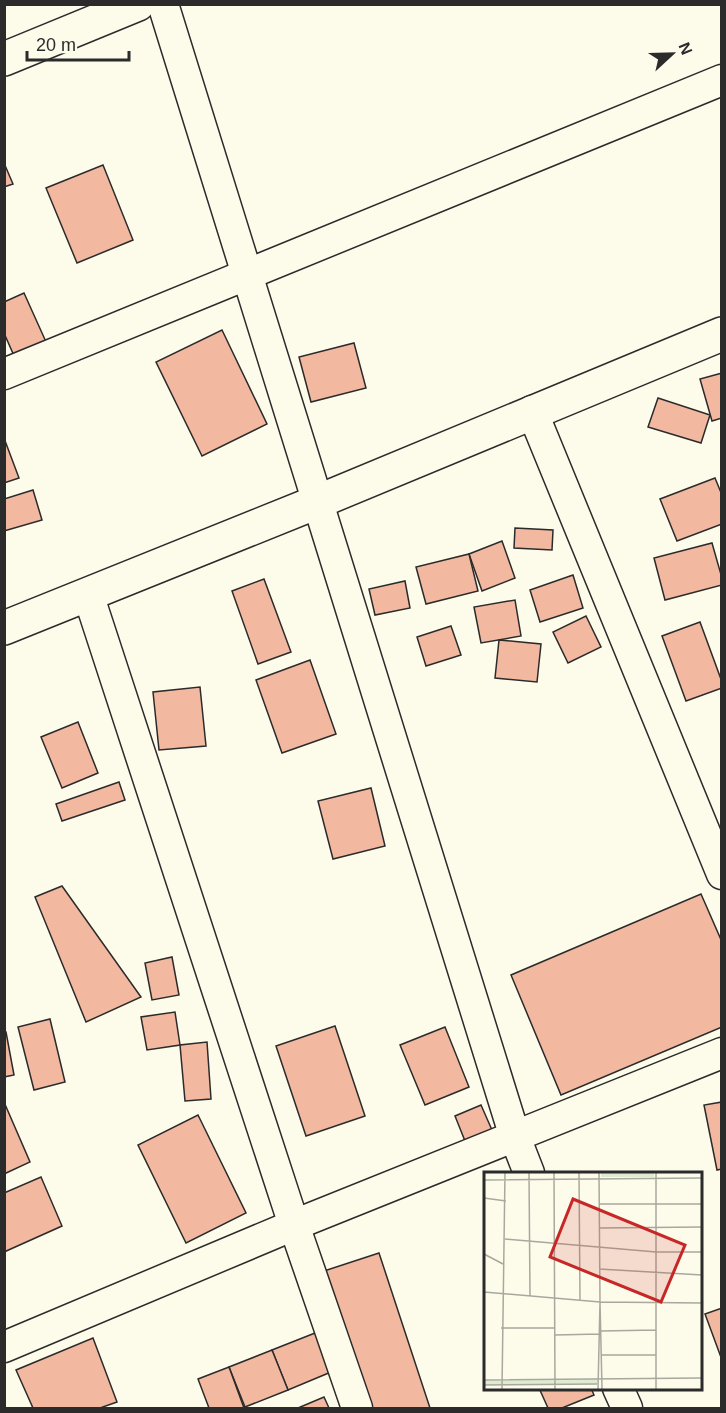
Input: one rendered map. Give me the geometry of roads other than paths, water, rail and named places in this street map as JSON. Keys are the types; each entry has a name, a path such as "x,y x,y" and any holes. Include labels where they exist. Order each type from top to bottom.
{"street":[{"path":"4,59 138,4"},
{"path":"163,4 515,1137 530,1172"},
{"path":"4,374 722,80"},
{"path":"4,628 317,502 722,334"},
{"path":"532,411 722,873"},
{"path":"88,594 294,1225 357,1408"},
{"path":"4,1347 294,1225 722,1053"},
{"path":"618,1389 627,1408"}]}
